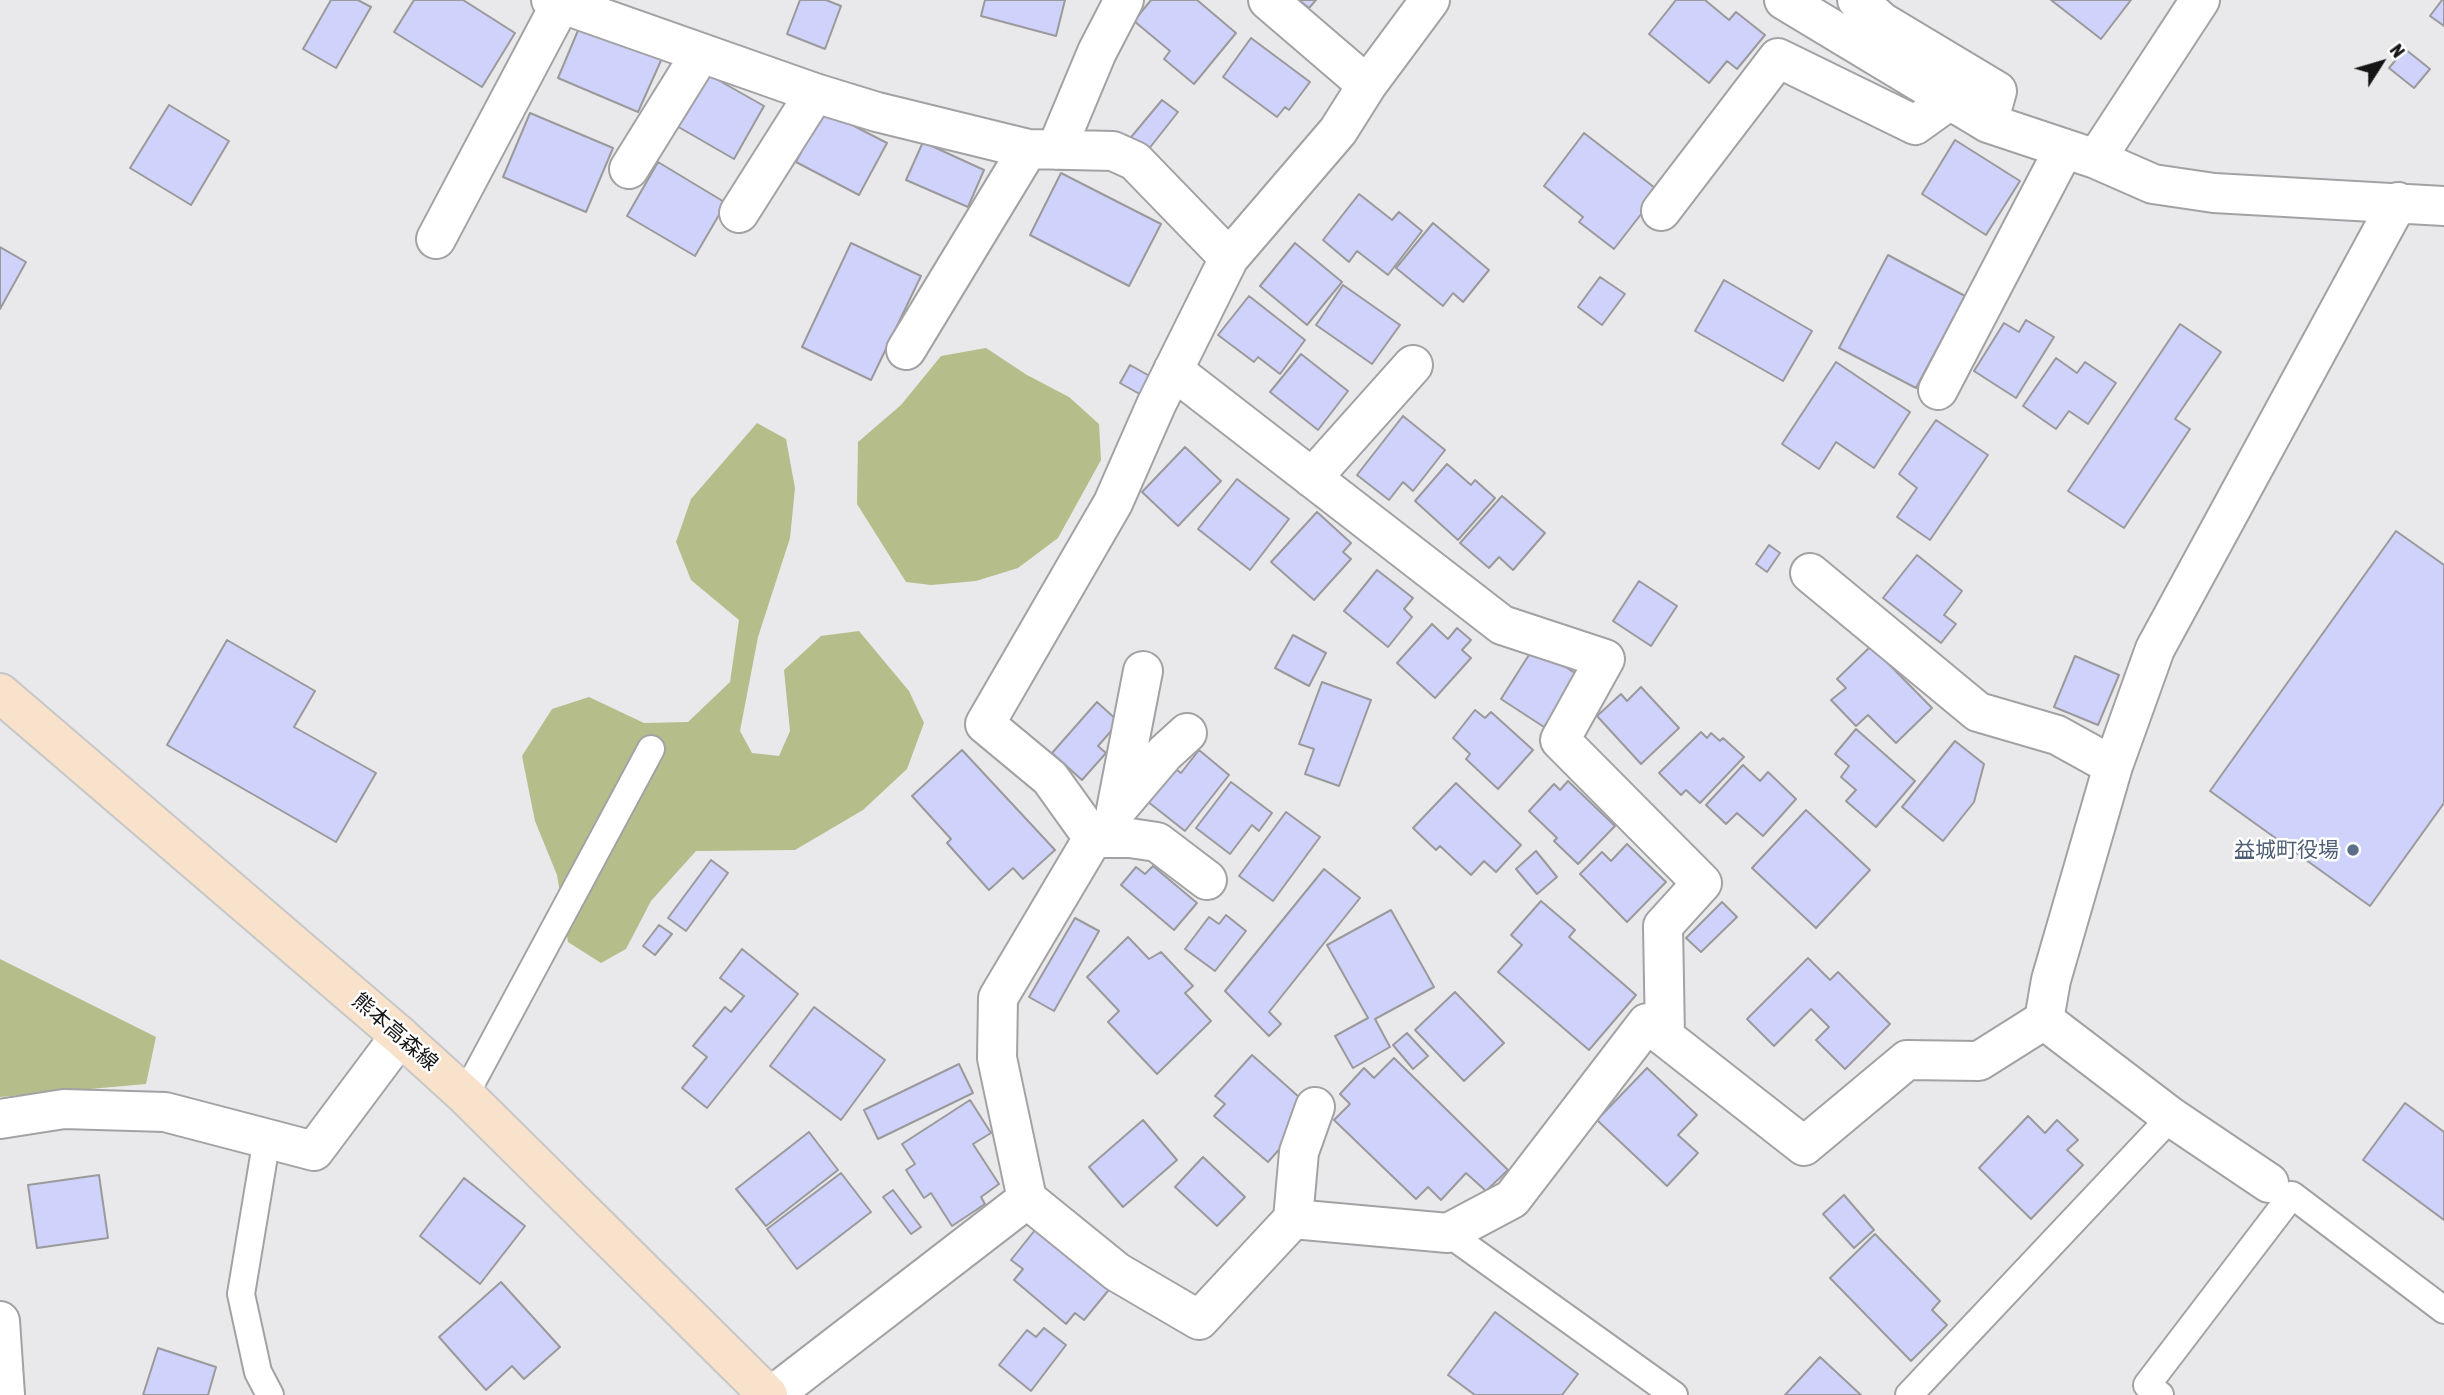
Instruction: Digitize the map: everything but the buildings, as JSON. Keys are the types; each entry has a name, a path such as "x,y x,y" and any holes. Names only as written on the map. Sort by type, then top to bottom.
{"main road":[{"name":"熊本高森線","path":"0,693 400,1036 465,1095 770,1395"}],"street":[{"path":"906,351 1042,149 1124,0"},
{"path":"1269,0 1367,85"},
{"path":"1207,880 1157,842 1130,838 1105,824 985,724 1113,503 1228,258 1338,131 1367,85 1430,0"},
{"path":"1784,0 1988,123 2080,154 2153,184 2214,193 2444,206"},
{"path":"1857,0 1882,22 1997,90 1988,123"},
{"path":"1938,390 2080,154 2200,0"},
{"path":"436,239 556,2 815,93 877,112 1042,149 1113,151 1135,161 1228,258"},
{"path":"629,169 701,53"},
{"path":"1661,211 1778,58 1915,125 1950,100"},
{"path":"738,213 815,93"},
{"path":"1293,1219 1448,1233 1512,1199 1647,1023 1804,1146 1907,1060 1979,1061 2044,1020 2051,980 2113,766 2155,649 2398,202"},
{"path":"1312,478 1413,365"},
{"path":"1174,370 1502,625 1605,659 1560,740 1702,883 1663,926 1665,1037"},
{"path":"1810,573 1978,712 2057,735 2113,766"},
{"path":"1105,824 1143,671"},
{"path":"1187,733 1165,753 1105,824 998,998 997,1058 1027,1199 1118,1272 1199,1320 1293,1219 1300,1152 1315,1107"},
{"path":"2044,1020 2171,1116 2270,1183"},
{"path":"0,1132 0,1119 64,1109 164,1112 314,1151 400,1036"},
{"path":"770,1395 1027,1199"},
{"path":"0,1321 5,1395"}],"lane":[{"path":"465,1095 651,749"},
{"path":"1909,1395 2171,1116"},
{"path":"267,1138 241,1294 258,1372 270,1395"},
{"path":"2161,1395 2147,1385 2292,1195 2444,1310"},
{"path":"1448,1233 1674,1395"}],"green space":[{"path":"986,348 1027,375 1069,397 1099,424 1101,460 1058,538 1018,568 976,581 931,585 906,582 857,504 858,442 901,405 941,356"},
{"path":"757,423 786,439 795,488 790,538 758,637 740,731 752,753 779,756 790,731 784,670 821,636 859,631 909,691 924,723 907,769 863,810 795,850 696,851 651,901 626,949 601,963 568,942 557,875 535,821 522,756 552,709 589,697 644,723 688,722 730,682 739,620 691,580 676,542 691,499"},
{"path":"0,959 156,1037 146,1084 0,1097"}],"place":[{"name":"益城町役場","path":"2353,850"}]}
